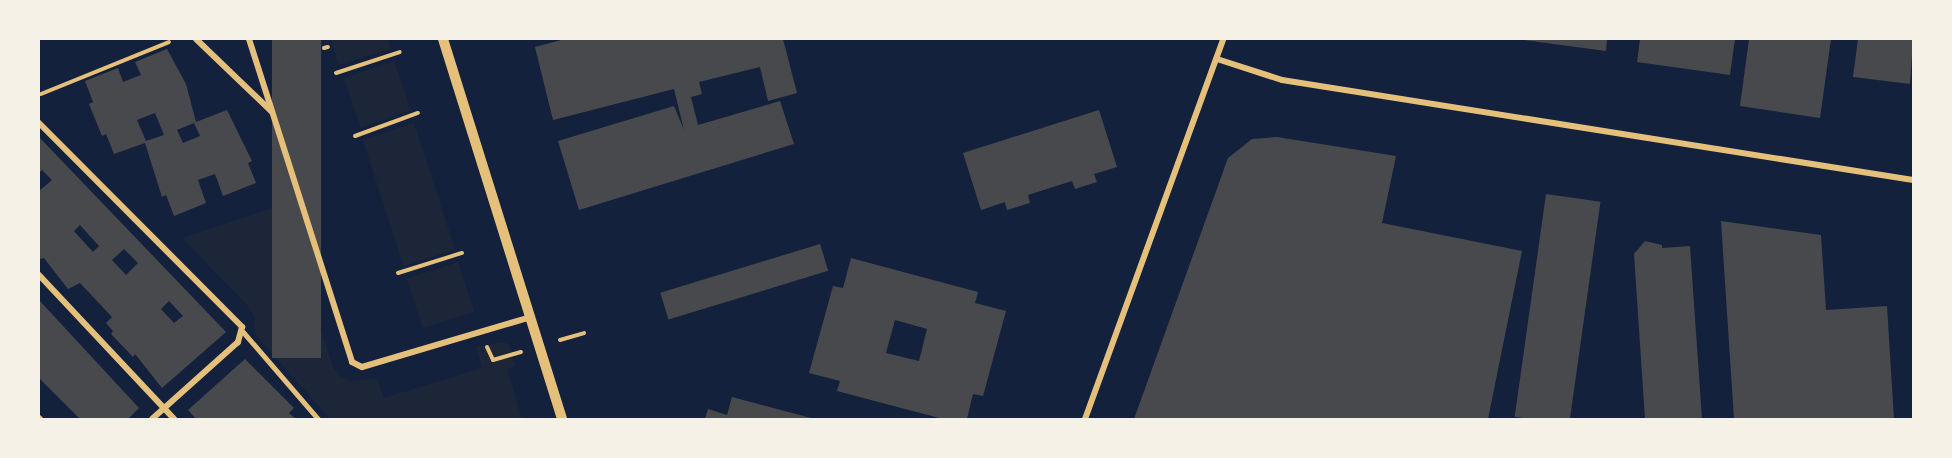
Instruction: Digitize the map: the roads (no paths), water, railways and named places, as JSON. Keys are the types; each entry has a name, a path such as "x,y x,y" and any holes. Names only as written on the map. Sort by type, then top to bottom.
{"street":[{"path":"196,39 272,112"},
{"path":"249,39 352,362 362,367 531,317"},
{"path":"443,39 562,419"},
{"path":"1084,419 1223,39"},
{"path":"1217,58 1282,80 1913,180"},
{"path":"39,123 236,319 243,332 318,419"},
{"path":"39,275 174,419"},
{"path":"152,419 238,342 243,332"}]}
